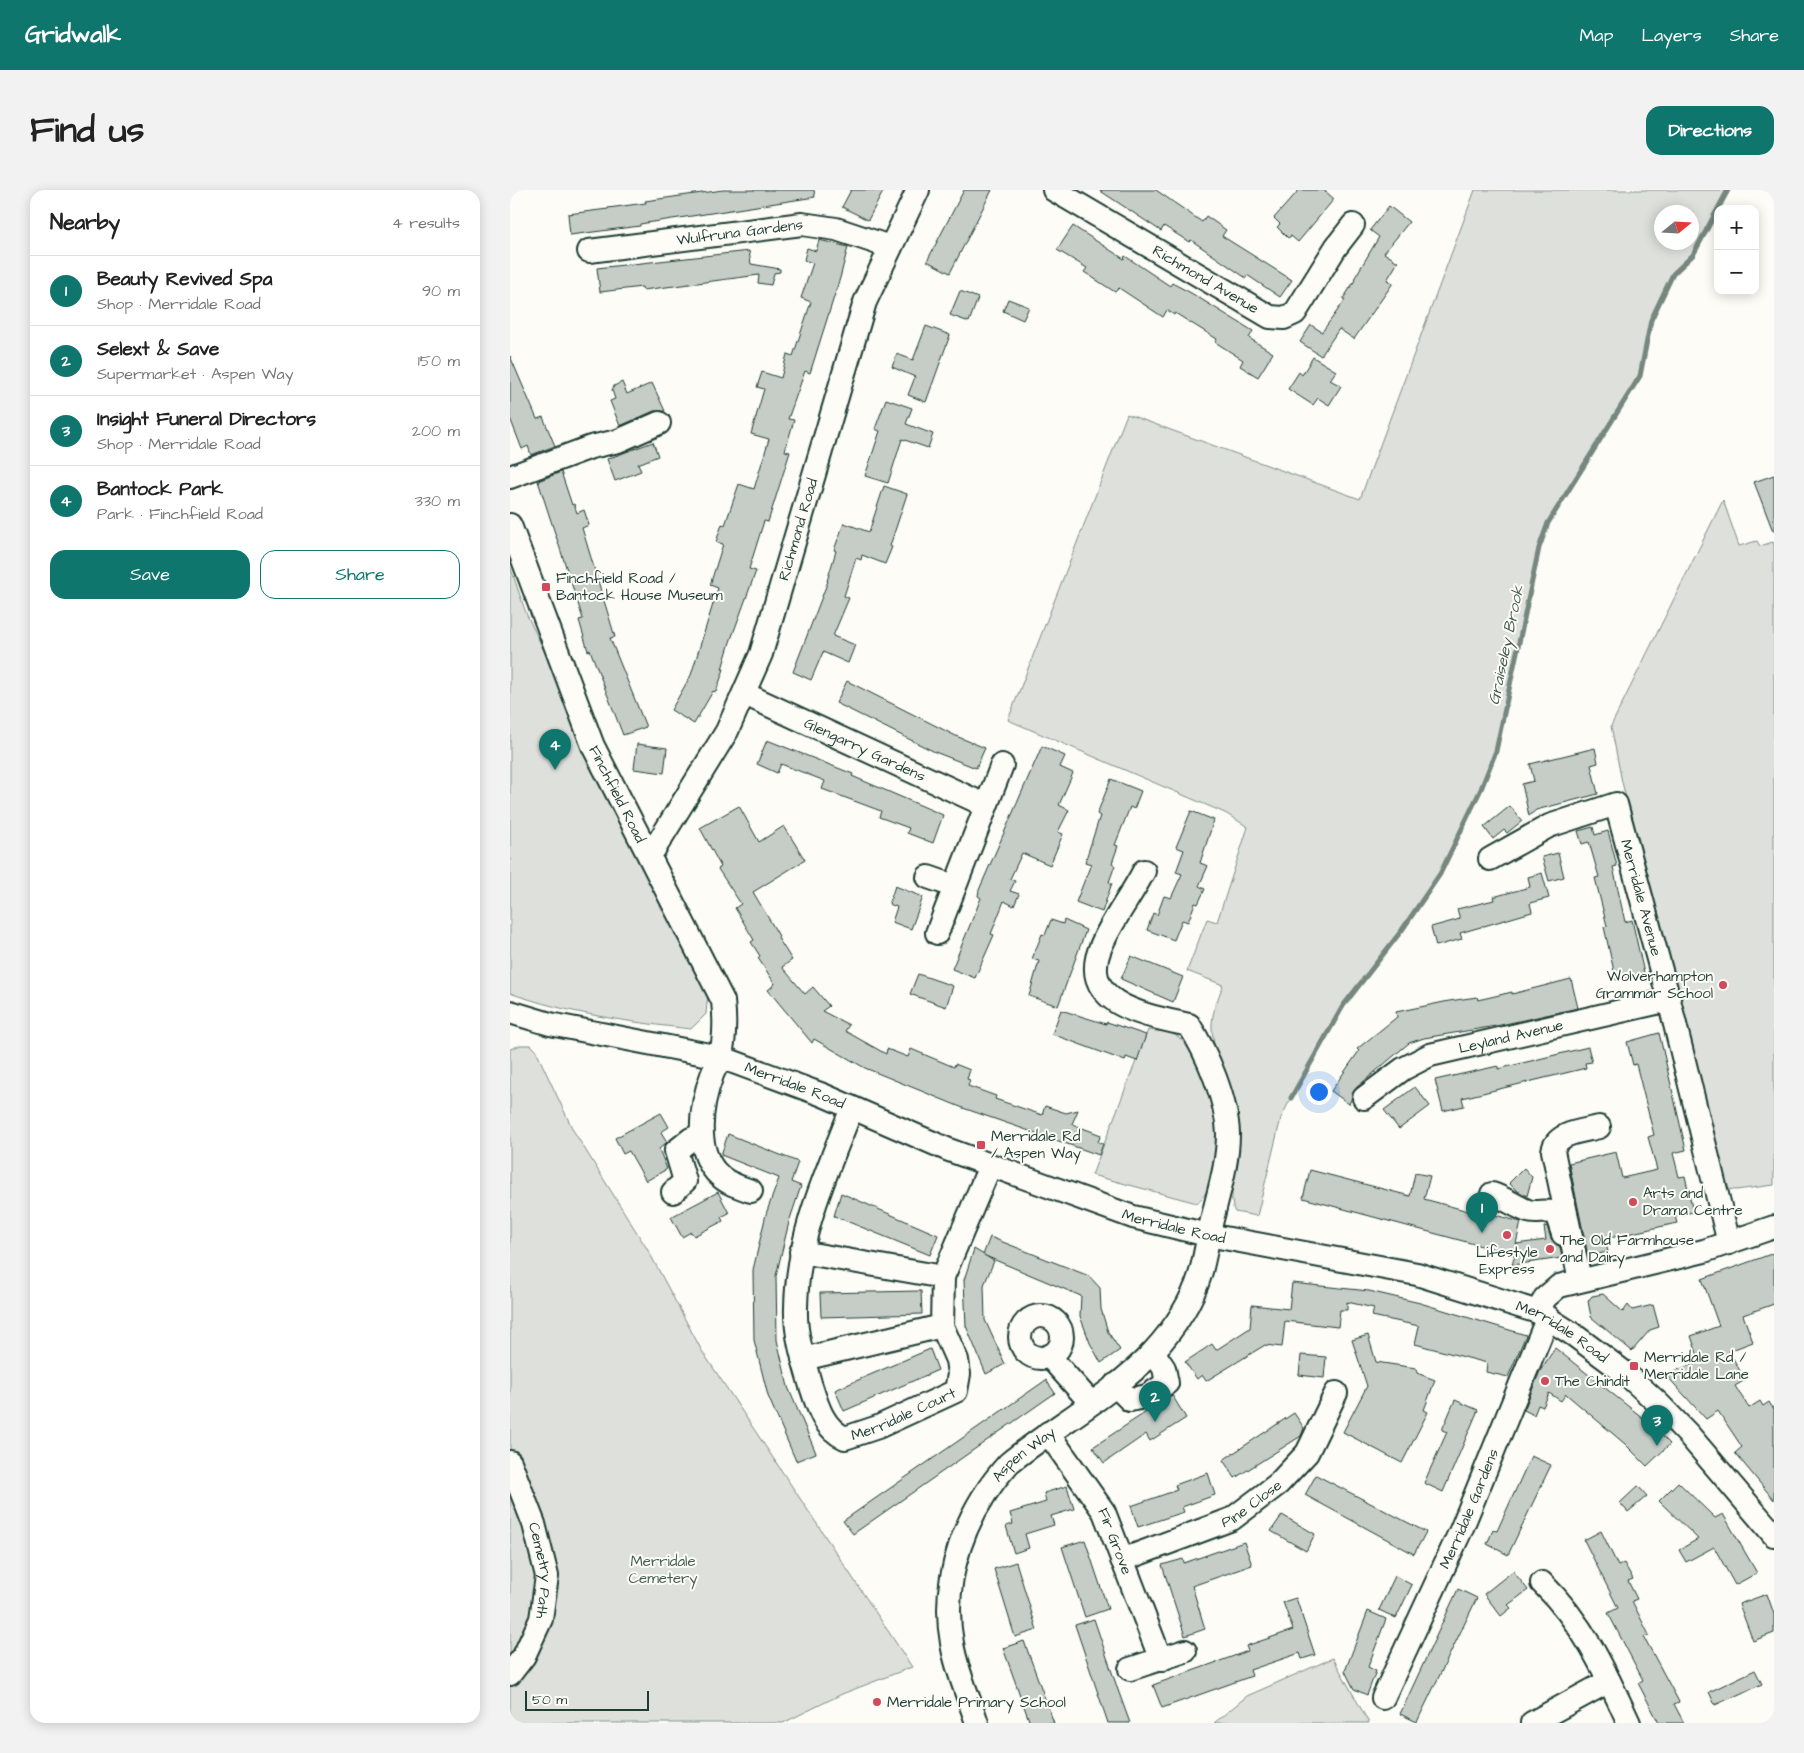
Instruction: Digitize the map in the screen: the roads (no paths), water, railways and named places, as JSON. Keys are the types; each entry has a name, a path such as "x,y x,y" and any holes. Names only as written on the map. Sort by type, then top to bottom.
{"street":[{"name":"Richmond Road","path":"650,856 727,731 745,694 772,620 859,321 876,275 918,190"},
{"name":"Richmond Avenue","path":"1054,190 1270,317 1284,318 1295,313 1329,242 1352,225"},
{"name":"Wulfruna Gardens","path":"588,251 802,224 836,229 890,247"},
{"path":"510,477 591,447 618,441 659,423"},
{"name":"Finchfield Road","path":"510,526 593,746 723,1001 725,1018 720,1057"},
{"name":"Glengarry Gardens","path":"745,694 985,805"},
{"path":"937,933 1002,765"},
{"name":"Merridale Avenue","path":"1490,859 1550,826 1616,804 1669,1000 1729,1243"},
{"name":"Aspen Way","path":"977,1723 952,1644 949,1613 959,1548 969,1520 996,1478 1009,1463 1115,1385 1153,1352 1171,1331 1185,1308 1200,1276 1208,1235 1226,1165 1228,1134 1221,1098 1200,1042 1189,1025 1137,1014 1123,1007 1110,998 1101,986 1098,976 1096,964 1102,944 1144,871"},
{"path":"928,877 954,886"},
{"name":"Leyland Avenue","path":"1364,1098 1403,1069 1430,1055 1669,1000"},
{"name":"Merridale Road","path":"510,1012 550,1024 720,1057 823,1095 990,1166 1133,1217 1208,1235 1417,1274 1543,1314 1625,1373 1658,1403 1688,1434 1774,1534"},
{"path":"720,1057 712,1075 701,1121 701,1135 710,1161 719,1176 751,1191"},
{"name":"Merridale Court","path":"852,1108 811,1210 801,1252 796,1309 803,1359 823,1418 833,1432 845,1438 942,1400 956,1391 959,1374 957,1360 942,1326 943,1277 990,1166"},
{"path":"1576,1281 1553,1151 1556,1142 1562,1138 1599,1127"},
{"path":"673,1192 685,1181 676,1151 691,1139 701,1135"},
{"path":"1492,1194 1504,1197 1531,1212 1547,1210 1556,1214 1560,1220 1576,1281"},
{"name":"Merridale Gardens","path":"1383,1698 1461,1530 1543,1314 1545,1298 1551,1292 1576,1281 1704,1251 1774,1227"},
{"path":"801,1252 943,1277"},
{"path":"803,1359 942,1326"},
{"path":"1115,1385 1130,1400 1147,1396 1167,1383 1164,1368 1153,1352"},
{"path":"1049,1356 1091,1404"},
{"name":"Pine Close","path":"1122,1560 1232,1519 1278,1484 1307,1453 1336,1393"},
{"name":"Fir Grove","path":"1048,1433 1104,1512 1161,1660"},
{"name":"Cemetry Path","path":"510,1462 534,1524 547,1576 541,1619 524,1656 510,1674"},
{"path":"1542,1583 1568,1594 1629,1723"},
{"path":"1130,1669 1186,1651"},
{"path":"1543,1721 1609,1681"}],"waterway":[{"name":"Graiseley Brook","path":"1291,1098 1343,1006 1402,930 1440,874 1481,789 1496,751 1539,548 1548,523 1640,376 1651,320 1673,274 1693,255 1728,190"}],"place":[{"name":"Finchfield Road / Bantock House Museum","path":"546,587"},
{"name":"Bantock Park","path":"555,770"},
{"name":"Wolverhampton Grammar School","path":"1723,985"},
{"name":"Merridale Rd / Aspen Way","path":"981,1145"},
{"name":"Arts and Drama Centre","path":"1633,1202"},
{"name":"Beauty Revived Spa","path":"1482,1233"},
{"name":"Lifestyle Express","path":"1507,1235"},
{"name":"The Old Farmhouse and Dairy","path":"1550,1249"},
{"name":"Merridale Rd / Merridale Lane","path":"1634,1366"},
{"name":"The Chindit","path":"1545,1381"},
{"name":"Selext & Save","path":"1155,1422"},
{"name":"Insight Funeral Directors","path":"1657,1446"},
{"name":"Merridale Primary School","path":"877,1702"}],"park label":[{"name":"Merridale Cemetery","path":"663,1570"}]}
